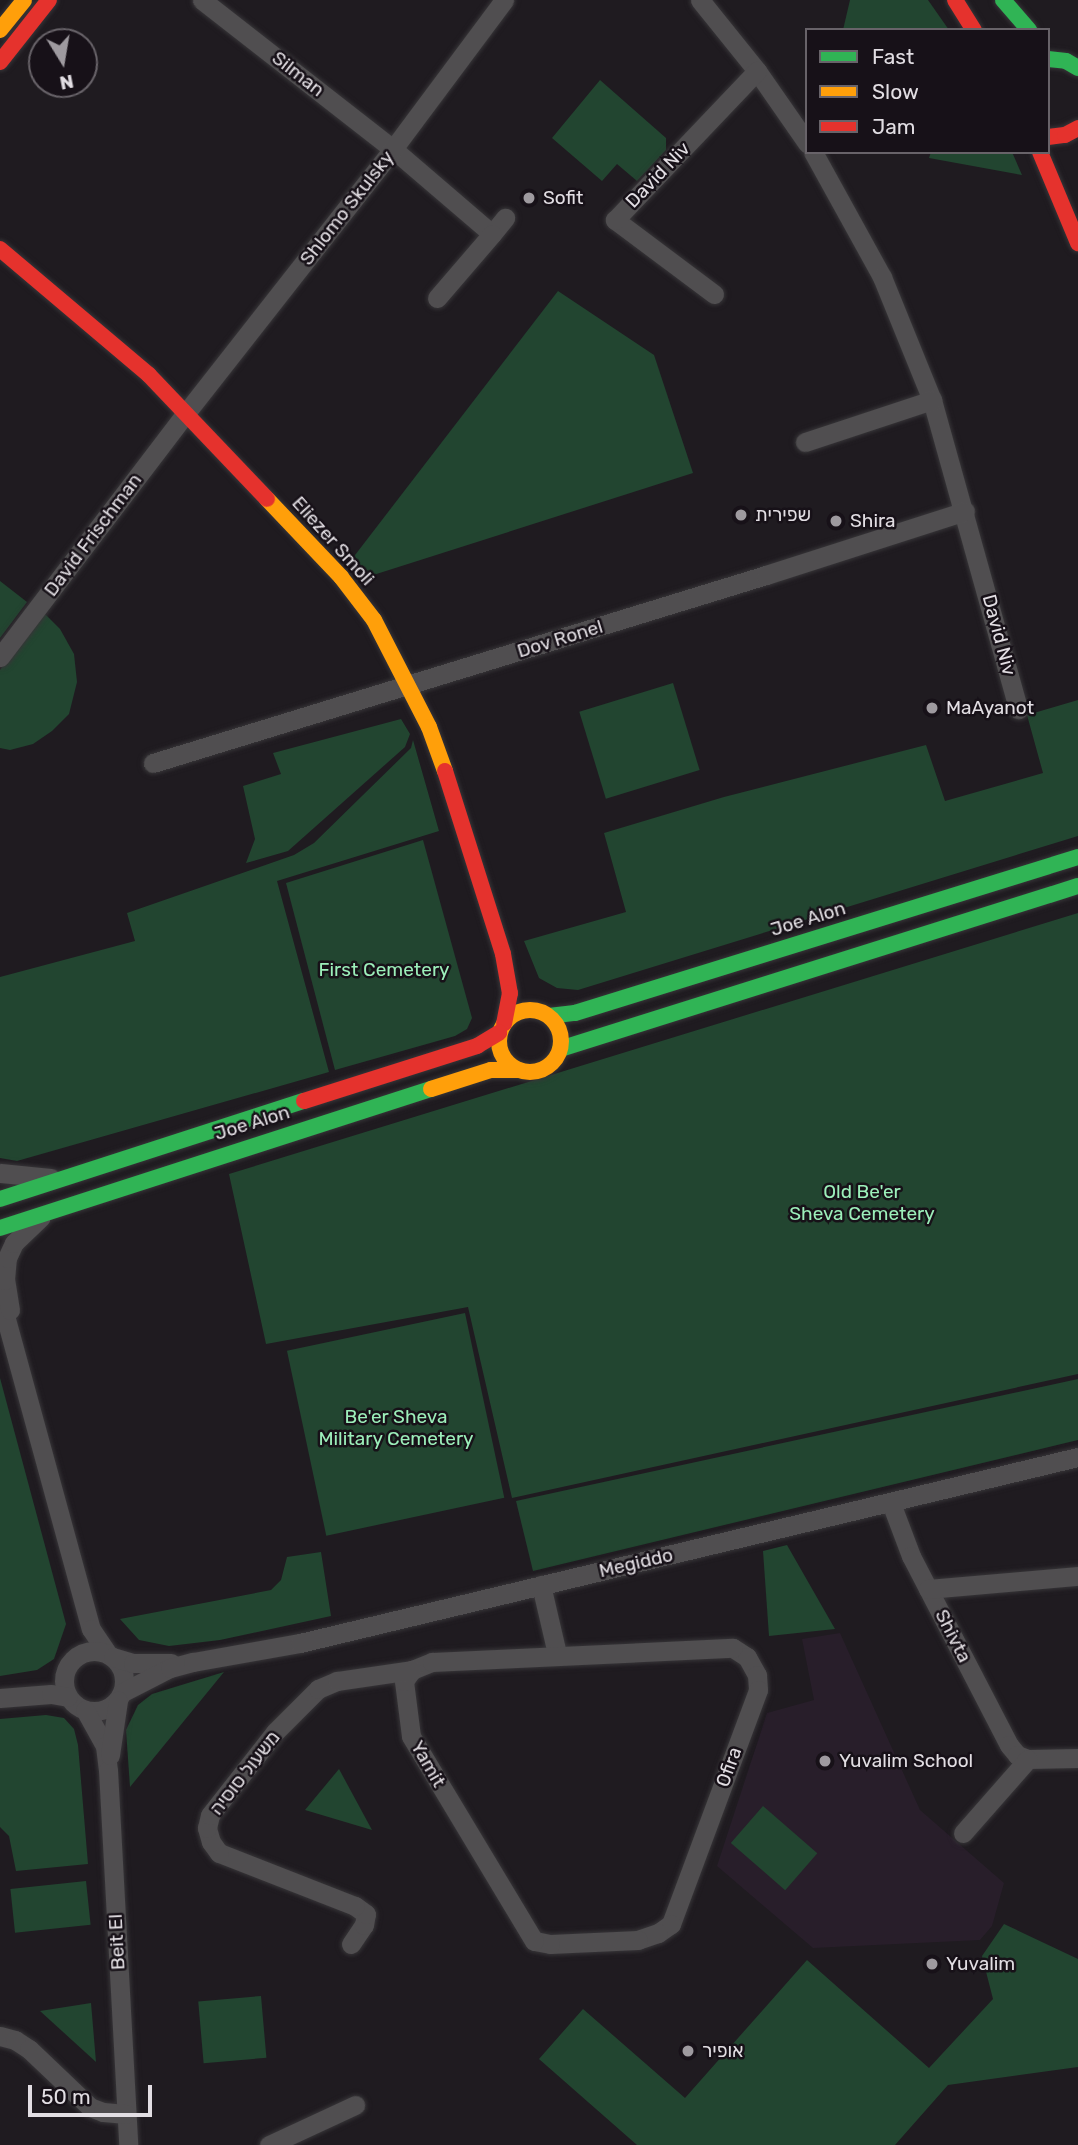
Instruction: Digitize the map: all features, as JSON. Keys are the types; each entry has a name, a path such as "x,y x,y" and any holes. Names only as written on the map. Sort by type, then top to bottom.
{"main road":[{"path":"0,30 24,0"},
{"path":"0,62 49,0"},
{"path":"955,0 973,28"},
{"path":"1003,0 1027,28"},
{"path":"1050,137 1065,135 1078,128"},
{"path":"1041,154 1078,243"},
{"name":"Eliezer Smoli","path":"3,253 149,375 345,583 374,620 409,685 441,757 498,939 510,993 502,1028"},
{"name":"Joe Alon","path":"545,1014 575,1013 1078,857"},
{"path":"560,1049 1078,886"},
{"name":"Eliezer Smoli","path":"498,939 525,990 545,1014"},
{"path":"521,1011 545,1014 560,1031 560,1049 548,1066 528,1072 518,1070 504,1059 500,1051 502,1028 521,1011"},
{"name":"Joe Alon","path":"0,1199 477,1046 502,1028"},
{"name":"Joe Alon","path":"0,1228 491,1070 518,1070"}],"street":[{"name":"Silman","path":"202,0 393,149 492,234"},
{"name":"Shlomo Skulsky","path":"186,413 393,149 504,0"},
{"path":"699,0 757,71 805,140"},
{"name":"David Niv","path":"713,294 615,220 757,71"},
{"name":"David Niv","path":"814,154 882,278 932,400 1018,709"},
{"path":"437,298 505,218"},
{"path":"805,442 932,400"},
{"name":"David Frischman","path":"0,657 186,413"},
{"name":"Dov Ronel","path":"153,763 965,511"},
{"path":"0,1174 59,1178"},
{"path":"19,1359 5,1280 7,1258 14,1243 47,1211"},
{"path":"0,1297 91,1629 125,1676 121,1696 103,1711 85,1710 68,1697 51,1694 2,1697"},
{"name":"Megiddo","path":"121,1696 170,1668 193,1662 300,1643 1078,1457"},
{"name":"Shivta","path":"891,1503 928,1589 1009,1745 1017,1755 1028,1759"},
{"path":"928,1589 1078,1576"},
{"path":"412,1670 432,1662 557,1654 541,1585"},
{"path":"68,1697 64,1678 84,1639 84,1604"},
{"name":"Ofira","path":"534,1941 550,1944 638,1940 658,1933 671,1924 758,1690 757,1675 747,1657 733,1648 557,1654"},
{"path":"2,1697 33,1688 92,1651 110,1655"},
{"name":"Megiddo","path":"110,1655 133,1663 193,1662"},
{"name":"Yamit","path":"412,1670 404,1681 411,1736 528,1936 534,1941"},
{"name":"משעול סוסיה","path":"351,1944 364,1926 366,1914 355,1906 219,1853 206,1828 211,1815 275,1732 318,1689 337,1681 412,1670"},
{"name":"Beit El","path":"108,1770 121,1696"},
{"name":"Beit El","path":"85,1710 105,1746 108,1770 128,2145"},
{"path":"963,1833 1028,1759 1078,1758"},
{"path":"0,2036 15,2040 29,2049 90,2107 103,2112 126,2114"},
{"path":"269,2145 355,2105"}],"shaded area":[{"name":"Yuvalim School","path":"840,1633 920,1810 1004,1883 992,1926 980,1940 813,1948 717,1866 767,1713 814,1700 802,1639"}],"green space":[{"path":"850,0 928,0 948,28 843,28"},
{"path":"600,80 666,138 666,150 637,181 617,164 602,181 552,138"},
{"path":"930,154 1013,154 1022,175 929,158"},
{"path":"558,291 654,355 693,473 367,577 352,559"},
{"path":"0,581 27,602 0,638"},
{"path":"42,611 60,629 74,654 77,682 69,714 52,731 33,744 10,750 0,748 0,670"},
{"path":"673,683 700,770 606,799 579,712"},
{"path":"1078,700 1078,836 578,990 557,988 539,978 524,941 626,912 604,833 724,797 926,745 945,801 1043,773 1027,715"},
{"path":"401,719 410,734 405,747 288,851 246,863 255,839 243,786 281,774 273,753"},
{"path":"413,740 439,831 277,881 329,1072 17,1161 0,1158 0,977 135,941 127,913 294,855 314,843 411,748"},
{"name":"First Cemetery","path":"423,840 472,1018 467,1029 455,1036 335,1070 286,883"},
{"name":"Old Be'er Sheva Cemetery","path":"1078,913 1078,1374 512,1498 468,1307 266,1344 229,1174"},
{"name":"Be'er Sheva Military Cemetery","path":"465,1313 504,1498 326,1536 287,1351"},
{"path":"0,1378 66,1624 54,1659 37,1670 0,1676"},
{"path":"1078,1379 1078,1440 533,1571 516,1501"},
{"path":"787,1545 835,1629 769,1636 763,1551"},
{"path":"321,1552 331,1616 220,1640 169,1646 139,1640 120,1619 271,1590 281,1580 287,1557"},
{"path":"224,1672 130,1787 126,1730 138,1705 152,1694"},
{"path":"46,1715 64,1718 74,1729 78,1745 88,1864 16,1871 9,1836 0,1827 0,1719"},
{"path":"339,1769 372,1830 305,1810"},
{"path":"763,1806 817,1853 785,1890 731,1843"},
{"path":"86,1881 91,1925 15,1933 10,1889"},
{"path":"1004,1924 1078,1959 1078,2067 948,2085 895,2145 637,2145 539,2059 583,2009 685,2098 807,1960 929,2068 993,1999 982,1956"},
{"path":"261,1996 266,2058 204,2063 198,2001"},
{"path":"91,2003 96,2062 40,2011"}],"traffic: fast":[{"path":"1003,0 1027,28"},
{"path":"1050,59 1066,61 1078,68"},
{"path":"549,1016 575,1013 1078,857"},
{"path":"560,1049 1078,886"},
{"path":"0,1228 431,1089"},
{"path":"0,1199 304,1101"}],"traffic: slow":[{"path":"0,30 24,0"},
{"path":"267,499 341,577 374,620 429,727 445,771"},
{"path":"530,1010 542,1012 552,1019 559,1029 561,1041 559,1053 552,1063 542,1070 530,1072 518,1070 508,1063 501,1053 499,1041 501,1029 508,1019 518,1012 530,1010"},
{"path":"431,1089 491,1070 518,1070"}],"traffic: jam":[{"path":"0,62 49,0"},
{"path":"955,0 973,28"},
{"path":"1050,137 1065,135 1078,128"},
{"path":"1041,154 1078,243"},
{"path":"0,249 149,375 267,499"},
{"path":"445,771 503,954 510,993 504,1023"},
{"path":"304,1101 477,1046 499,1033"}],"place":[{"name":"Sofit","path":"529,198"},
{"name":"שפירית","path":"741,515"},
{"name":"Shira","path":"836,521"},
{"name":"MaAyanot","path":"932,708"},
{"name":"Yuvalim School","path":"825,1761"},
{"name":"Yuvalim","path":"932,1964"},
{"name":"אופיר","path":"688,2051"}]}
